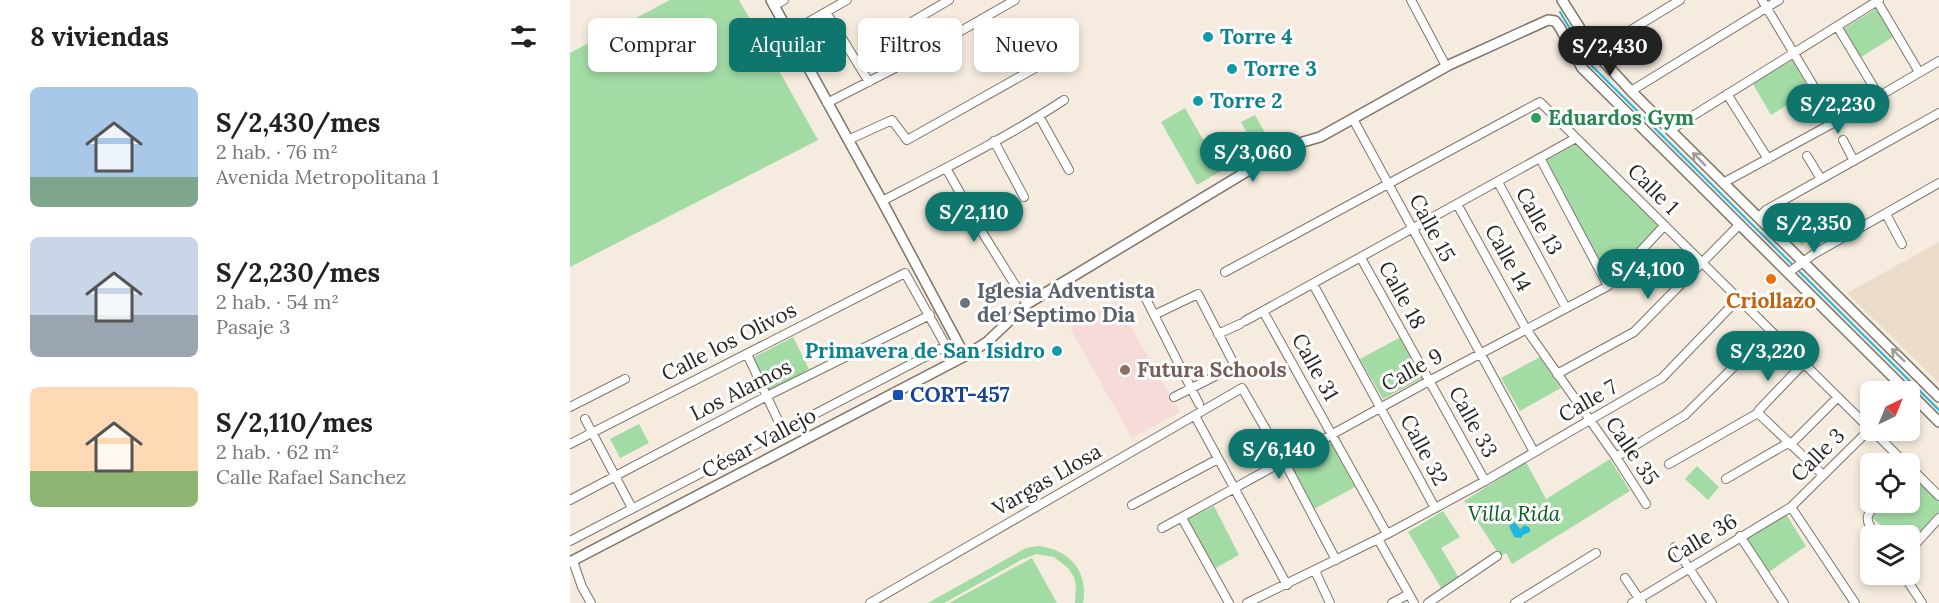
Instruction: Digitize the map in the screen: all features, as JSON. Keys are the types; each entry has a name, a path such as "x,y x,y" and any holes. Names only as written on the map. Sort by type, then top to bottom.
{"street":[{"path":"780,18 772,3 784,0"},
{"path":"815,18 847,0"},
{"path":"918,18 949,0"},
{"path":"1411,0 1446,66"},
{"path":"1562,0 1595,52 1631,91 1664,136 1739,225 1939,397"},
{"path":"1595,52 1680,0"},
{"path":"1762,0 1835,122"},
{"path":"1631,91 1779,0"},
{"path":"1664,136 1878,0 1919,72"},
{"path":"827,103 903,64 1010,1"},
{"path":"826,12 868,82"},
{"name":"César Vallejo","path":"571,562 965,356 987,342 1027,304 1288,146 1320,137 1446,66 1548,20 1555,21 1582,68 1664,136"},
{"path":"1837,26 1879,96"},
{"path":"1723,183 1835,122 1939,61"},
{"path":"810,72 965,356"},
{"path":"848,140 892,120 907,140 1028,72"},
{"path":"1727,94 1768,159"},
{"path":"882,201 946,168 1064,100"},
{"name":"Calle 1","path":"1389,184 1541,103 1860,418"},
{"path":"1758,218 1766,210 1939,113"},
{"path":"1039,116 1070,170"},
{"name":"Calle 15","path":"1353,119 1534,452"},
{"path":"1664,136 1723,183 1758,218 1801,263 1829,301 1899,381"},
{"path":"1218,334 1413,230 1576,138"},
{"path":"1843,140 1854,160"},
{"path":"994,141 1024,197"},
{"path":"1807,156 1821,179"},
{"path":"1540,158 1608,286"},
{"path":"946,168 982,232 1027,304"},
{"name":"Calle 13","path":"1498,182 1566,308"},
{"path":"1790,271 1939,183"},
{"path":"1224,272 1389,184"},
{"name":"Calle 14","path":"1457,204 1526,329"},
{"path":"1887,214 1902,244"},
{"path":"1557,374 1634,332 1739,225"},
{"name":"Calle 9","path":"1162,528 1480,353 1608,286 1664,226"},
{"name":"Calle 18","path":"1361,258 1429,381"},
{"name":"Calle los Olivos","path":"570,444 905,273 930,315"},
{"name":"Calle 32","path":"1313,284 1435,508"},
{"path":"1141,289 1199,404"},
{"path":"1154,315 1198,294 1235,366 1174,397"},
{"name":"Calle 7","path":"1247,603 1378,539 1485,481 1666,375 1738,299"},
{"name":"Calle 31","path":"1263,311 1387,534"},
{"path":"570,541 946,346 930,315"},
{"name":"Los Alamos","path":"570,500 767,396 930,315"},
{"name":"Calle 35","path":"1526,329 1616,457 1646,504"},
{"path":"1616,457 1685,415 1770,331"},
{"path":"747,354 783,431"},
{"path":"1669,464 1758,413 1804,363"},
{"path":"570,407 624,379"},
{"name":"Calle 33","path":"1429,381 1485,481"},
{"name":"Vargas Llosa","path":"870,603 1242,388 1284,461"},
{"path":"1726,479 1789,444 1838,397"},
{"path":"1920,403 1939,422"},
{"path":"1758,413 1823,476"},
{"path":"1195,416 1287,585"},
{"path":"585,419 632,508"},
{"name":"Calle 3","path":"1791,507 1860,440"},
{"name":"Calle 1","path":"1883,441 1895,453"},
{"path":"1132,505 1218,459"},
{"path":"1284,461 1336,560"},
{"name":"Calle 1","path":"1920,478 1939,496"},
{"path":"1791,507 1854,603"},
{"name":"Calle 36","path":"1638,601 1740,536 1791,507"},
{"path":"1182,518 1229,603"},
{"path":"1920,539 1939,518"},
{"path":"1740,536 1784,603"},
{"path":"1378,539 1414,603"},
{"path":"1675,547 1712,603"},
{"path":"1515,603 1596,553"},
{"path":"1428,603 1497,556"},
{"path":"571,562 591,603"},
{"path":"1315,571 1330,603"},
{"path":"1625,578 1638,601"},
{"path":"1910,585 1922,603"},
{"path":"1392,603 1409,594"}],"shaded area":[{"path":"1939,242 1939,383 1847,293"},
{"name":"Futura Schools","path":"1116,301 1180,412 1132,438 1070,328"}],"green space":[{"path":"670,0 739,0 749,18 729,18 729,72 780,72 818,140 570,267 570,53 588,43 588,72 717,72 717,18 636,18"},
{"path":"1877,8 1895,36 1861,57 1843,29"},
{"path":"1793,60 1810,91 1771,115 1753,84"},
{"path":"1185,108 1221,171 1197,185 1161,122"},
{"path":"1255,115 1268,138 1254,146 1241,122"},
{"path":"1578,143 1660,228 1610,279 1545,161"},
{"path":"1791,204 1817,229 1802,245 1776,220"},
{"path":"793,337 809,369 769,391 752,358"},
{"path":"1401,337 1423,378 1383,399 1360,359"},
{"path":"1540,357 1561,388 1520,411 1501,378"},
{"path":"639,424 649,443 620,458 610,439"},
{"path":"1330,441 1355,487 1314,509 1290,463"},
{"name":"Villa Rida","path":"1610,459 1630,491 1512,564 1506,553 1500,556 1464,501 1526,462 1546,499"},
{"path":"1697,466 1719,487 1708,500 1685,479"},
{"path":"1920,482 1939,500 1939,516 1920,536 1920,525 1880,525 1869,515 1871,513 1920,513"},
{"path":"1214,506 1239,555 1214,569 1187,520"},
{"path":"1443,511 1460,537 1441,548 1459,578 1441,588 1408,532"},
{"path":"1786,514 1806,546 1766,574 1744,539"},
{"path":"1039,546 1059,552 1075,564 1083,581 1083,603 1075,603 1074,577 1068,568 1054,557 1036,554 944,603 928,603 1026,548"},
{"path":"1032,558 1057,603 949,603"}],"water":[{"path":"1515,522 1520,529 1525,525 1530,528 1530,532 1521,538 1514,537 1509,526"}],"waterway":[{"path":"1560,12 1592,66 1939,410"}],"place":[{"name":"Torre 4","path":"1208,37"},
{"name":"Torre 3","path":"1232,69"},
{"name":"Torre 2","path":"1198,101"},
{"name":"Eduardos Gym","path":"1536,118"},
{"name":"Criollazo","path":"1771,279"},
{"name":"Iglesia Adventista del Septimo Dia","path":"965,303"},
{"name":"Primavera de San Isidro","path":"1057,351"},
{"name":"Futura Schools","path":"1125,370"},
{"name":"CORT-457","path":"898,395"}]}
